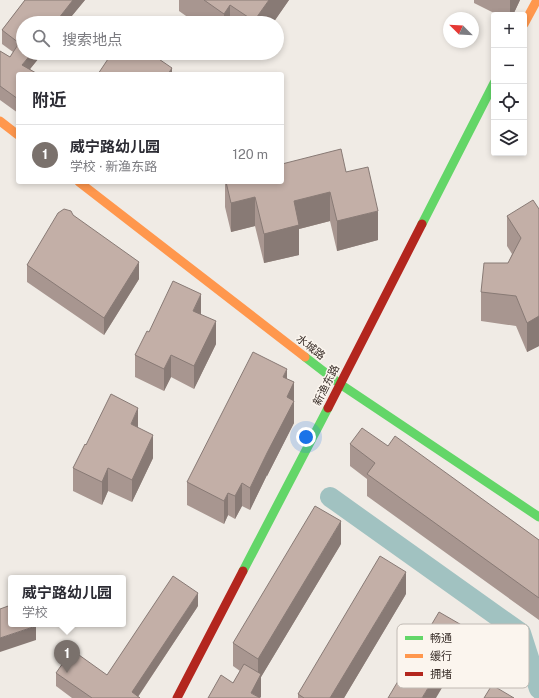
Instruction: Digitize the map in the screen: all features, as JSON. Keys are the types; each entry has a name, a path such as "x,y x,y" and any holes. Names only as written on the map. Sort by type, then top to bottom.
{"street":[{"path":"527,18 536,0"},
{"name":"新渔东路","path":"178,698 493,84"},
{"path":"0,121 16,133"},
{"name":"水城路","path":"82,184 340,384 539,517"}],"building":[{"path":"25,0 73,0 60,16 16,16 16,41 2,30"},
{"path":"204,0 269,0 258,16 246,16 230,5 224,14"},
{"path":"16,48 16,60 26,60 22,65 34,72 16,72 16,98 0,86 0,51 10,57"},
{"path":"107,60 160,60 172,68 169,72 99,72"},
{"path":"341,149 346,172 368,167 378,211 337,221 330,192 294,201 299,225 264,234 255,197 231,203 226,184 284,184 284,163"},
{"path":"533,200 539,209 539,316 527,323 516,296 481,292 484,263 508,263 521,238 507,216"},
{"path":"64,209 71,211 73,215 139,262 104,318 27,265 58,213"},
{"path":"173,281 201,294 193,311 216,321 194,366 171,355 164,369 135,355 147,331 149,332"},
{"path":"253,352 287,369 283,377 294,382 287,397 294,401 250,488 242,483 235,496 228,493 224,501 187,482"},
{"path":"111,394 138,408 131,424 153,435 132,480 108,468 102,482 73,468"},
{"path":"362,428 388,446 395,436 539,540 539,598 367,474 375,463 350,444"},
{"path":"315,506 341,521 258,659 233,643"},
{"path":"380,556 406,572 330,698 304,698 298,694"},
{"path":"173,576 198,593 132,692 140,698 92,698 56,673 72,650 107,675"},
{"path":"8,606 8,627 33,627 0,638 0,609"},
{"path":"439,612 460,624 432,624"},
{"path":"244,664 261,674 251,693 260,698 208,698 221,675 233,683"},
{"path":"397,683 397,688 428,688 422,698 388,698"},
{"path":"490,688 497,688 514,698 484,698"}],"waterway":[{"path":"330,497 508,624"},
{"path":"529,658 539,689"}],"traffic: fast":[{"path":"422,224 493,84"},
{"path":"305,357 340,384 539,517"},
{"path":"243,571 328,408"}],"traffic: slow":[{"path":"527,18 537,0"},
{"path":"0,121 16,133"},
{"path":"82,184 305,357"}],"traffic: jam":[{"path":"328,408 422,224"},
{"path":"177,698 243,571"}],"place":[{"name":"威宁路幼儿园","path":"67,673"}]}
